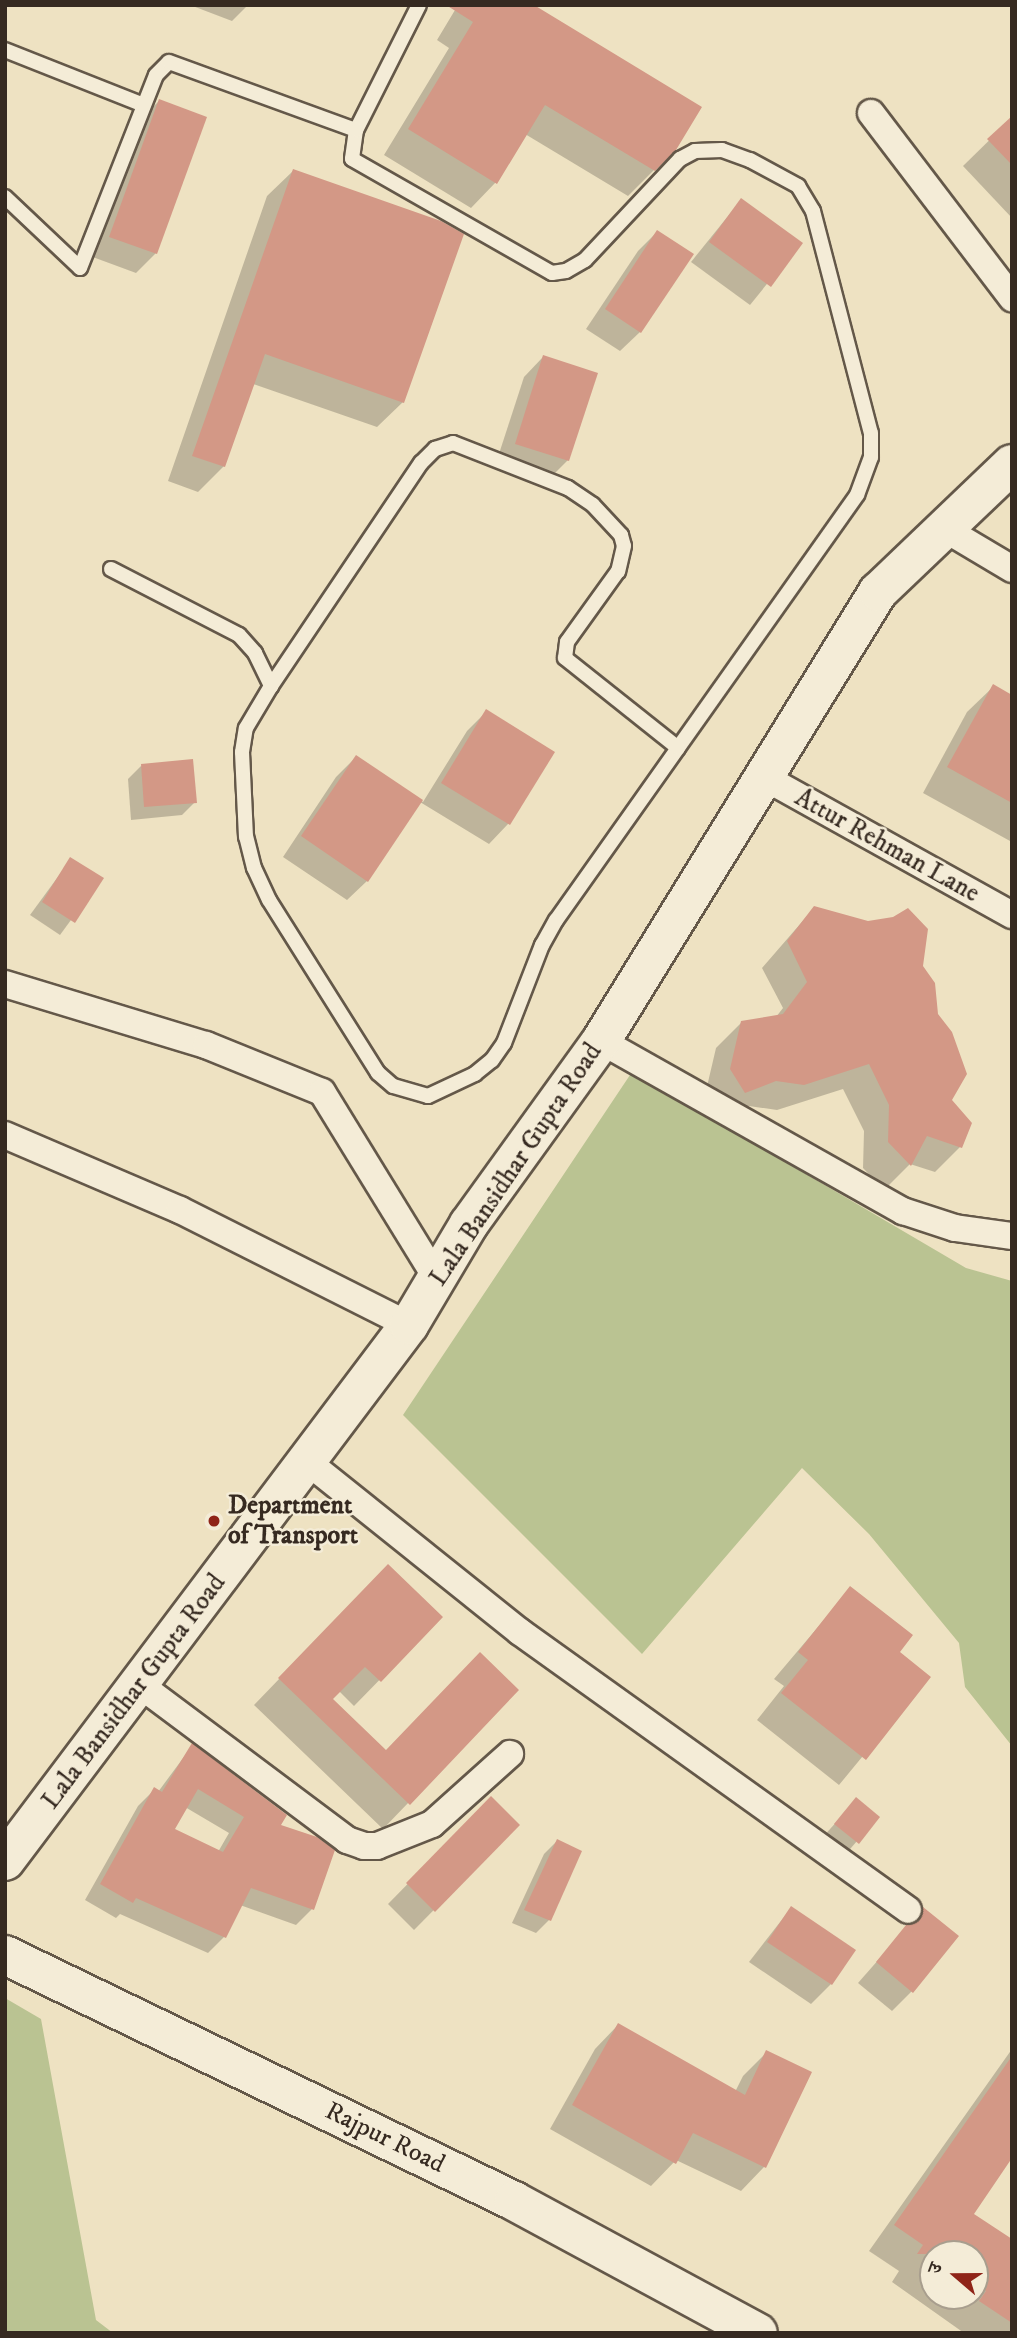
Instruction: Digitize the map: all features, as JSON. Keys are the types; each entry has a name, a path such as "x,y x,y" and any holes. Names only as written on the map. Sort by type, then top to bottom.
{"street":[{"path":"871,113 1012,298"},
{"name":"Lala Bansidhar Gupta Road","path":"5,1861 309,1463 409,1325 469,1224 601,1041 762,776 878,592 1012,464"},
{"path":"945,529 1012,569"},
{"name":"Attur Rehman Lane","path":"762,776 1012,915"},
{"path":"5,984 206,1045 322,1092 437,1279"},
{"path":"601,1041 902,1211 955,1228 1012,1236"},
{"path":"5,1136 180,1210 409,1325"},
{"path":"309,1463 520,1632 908,1910"},
{"path":"140,1685 347,1840 364,1846 377,1846 432,1824 510,1754"},
{"name":"Rajpur Road","path":"5,1955 514,2200 758,2333"}],"lane":[{"path":"419,5 356,130 352,159 360,166 552,273 566,271 585,260 680,159 695,150 722,150 750,160 798,186 810,200 871,433 867,476 678,748 546,937 504,1043 475,1074 428,1096 393,1086 379,1073 269,900 254,867 246,838 242,752 246,728 271,686 421,463 435,449 453,443 568,488 593,505 621,535 624,546 618,570 567,642 565,658 678,748"},
{"path":"5,50 144,105"},
{"path":"5,197 79,268 161,67 178,62 356,130"},
{"path":"111,569 239,635 255,653 271,686"}],"green space":[{"path":"632,1072 966,1268 1012,1281 1012,1746 965,1687 959,1643 869,1534 802,1468 642,1654 403,1415"},
{"path":"5,1998 41,2019 96,2320 113,2333 5,2333"}],"building":[{"path":"446,5 534,5 702,107 676,150 655,171 545,105 497,184 408,129 473,22"},
{"path":"159,99 207,117 157,254 109,237"},
{"path":"1012,116 1012,165 987,139"},
{"path":"293,169 441,221 464,234 404,403 265,354 225,467 192,456"},
{"path":"741,198 803,243 771,287 709,242"},
{"path":"657,230 694,254 641,333 605,309"},
{"path":"543,355 598,373 569,461 515,444"},
{"path":"993,684 1012,695 1012,803 947,767"},
{"path":"486,709 555,752 510,825 441,783"},
{"path":"356,755 423,800 368,882 301,836"},
{"path":"193,759 197,803 144,807 141,764"},
{"path":"70,857 104,878 75,923 42,902"},
{"path":"814,906 868,921 893,917 908,908 928,929 923,966 935,983 938,1014 952,1032 967,1074 952,1100 972,1123 962,1148 927,1136 911,1166 888,1142 889,1105 869,1064 804,1085 776,1081 745,1093 730,1069 741,1021 783,1014 807,982 787,941"},
{"path":"388,1564 443,1617 381,1682 365,1667 333,1699 386,1750 480,1652 519,1690 410,1805 278,1678"},
{"path":"850,1586 913,1635 900,1652 931,1677 866,1760 781,1693 808,1660 798,1652"},
{"path":"192,1743 287,1815 281,1825 317,1837 335,1850 314,1910 251,1888 226,1938 136,1898 133,1903 100,1884 154,1787 162,1792","holes":["198,1789 244,1817 223,1852 175,1829"]},
{"path":"491,1796 520,1825 435,1912 406,1883"},
{"path":"856,1797 880,1817 859,1844 834,1824"},
{"path":"557,1839 582,1851 551,1921 524,1910"},
{"path":"791,1906 856,1950 832,1985 767,1942"},
{"path":"923,1907 959,1936 913,1993 876,1962 906,1925 920,1920"},
{"path":"618,2023 745,2095 766,2050 812,2072 766,2168 693,2133 676,2164 572,2105"},
{"path":"1012,2056 1012,2158 974,2214 1012,2239 1012,2323 989,2308 989,2240 919,2240 919,2242 894,2225"}],"place":[{"name":"Department of Transport","path":"214,1521"}]}
